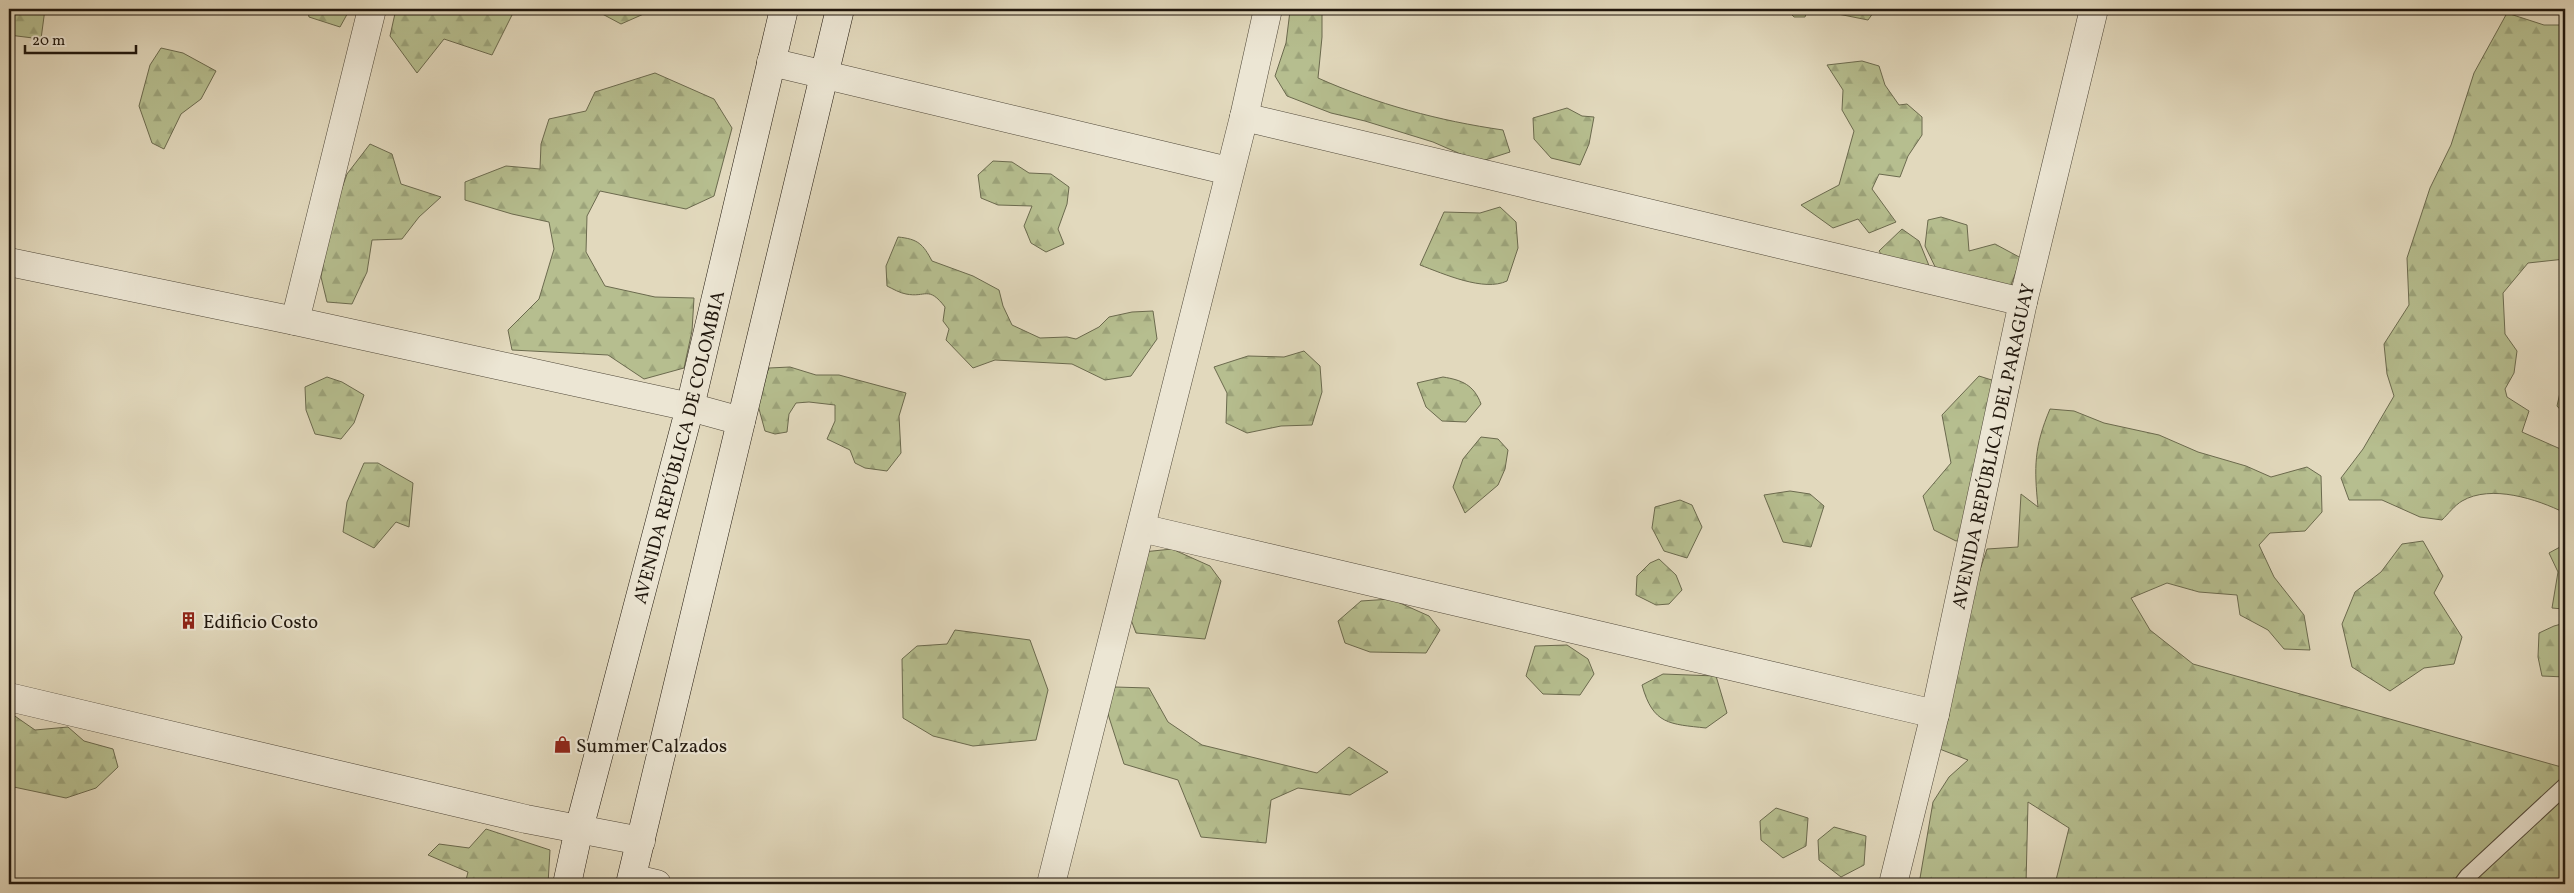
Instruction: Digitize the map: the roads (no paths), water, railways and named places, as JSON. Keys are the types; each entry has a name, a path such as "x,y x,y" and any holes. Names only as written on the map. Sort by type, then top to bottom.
{"street":[{"path":"295,321 372,9"},
{"name":"AVENIDA REPÚBLICA DE COLOMBIA","path":"567,884 690,407 784,9"},
{"path":"640,882 641,841 840,9"},
{"path":"1051,884 1244,117 1268,9"},
{"name":"AVENIDA REPÚBLICA DEL PARAGUAY","path":"1893,884 1936,714 2023,302 2094,9"},
{"path":"771,62 1229,171"},
{"path":"1244,117 2023,302"},
{"path":"9,262 295,321 690,407 741,421"},
{"path":"1141,528 1936,714"},
{"path":"9,697 526,819 641,841"}],"lane":[{"path":"2462,884 2468,876 2565,786"}],"place":[{"name":"Edificio Costo","path":"189,621"},
{"name":"Summer Calzados","path":"562,745"}]}
